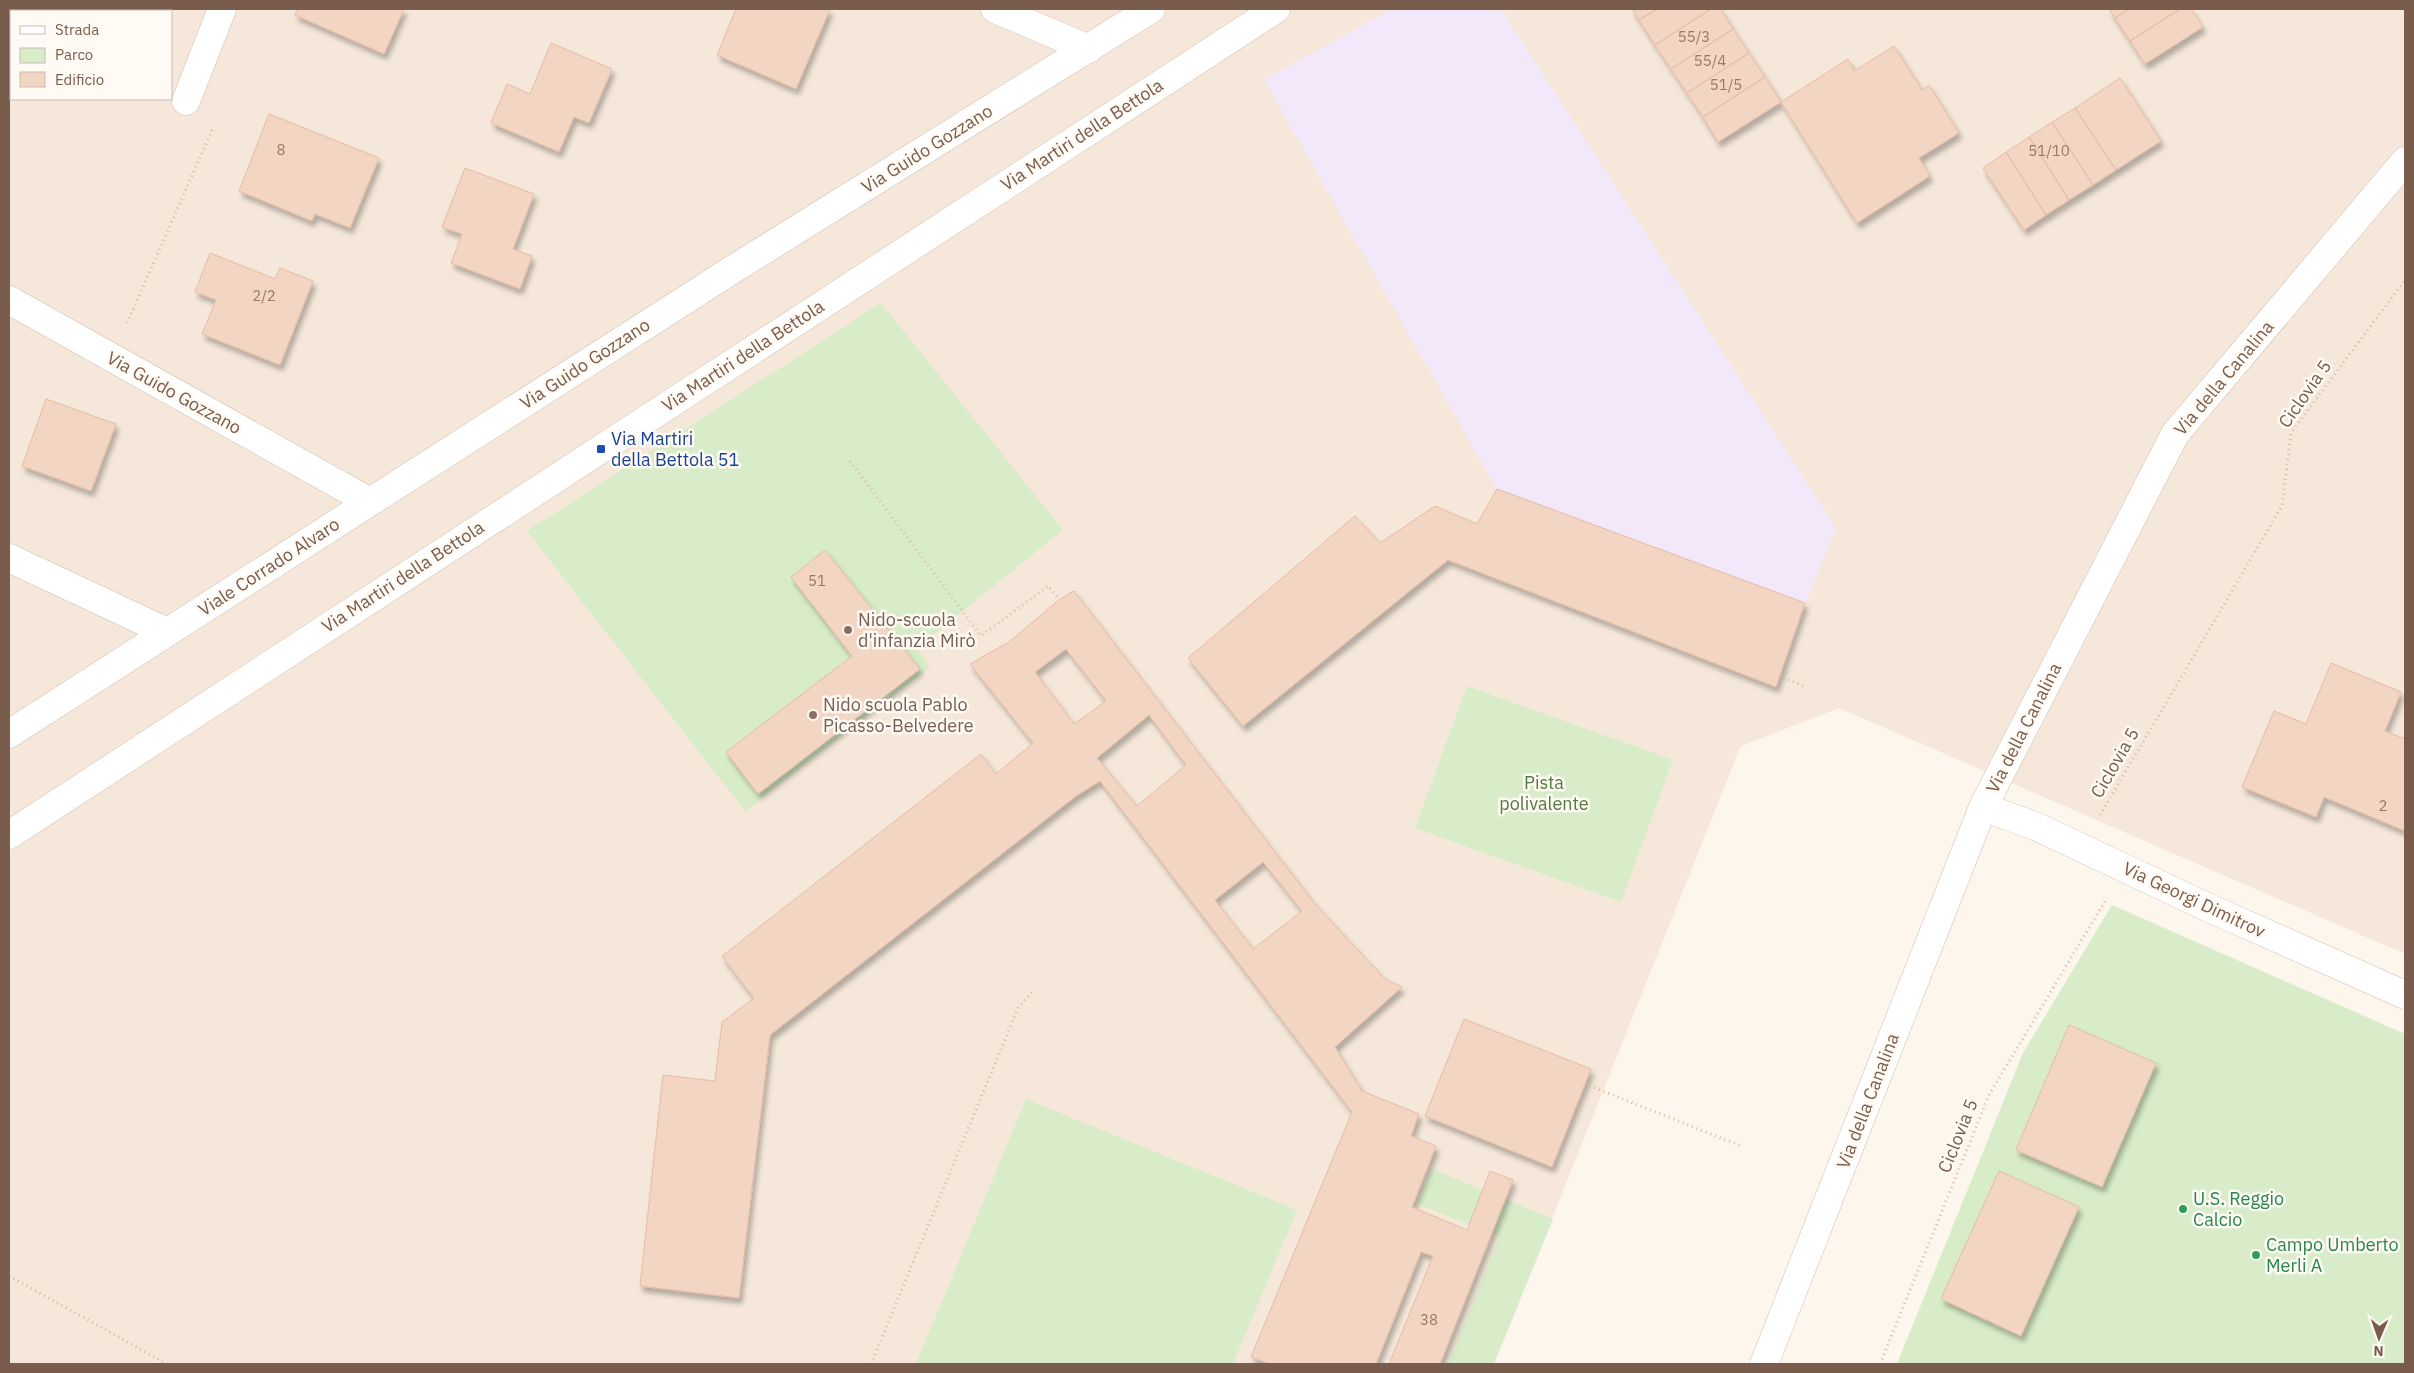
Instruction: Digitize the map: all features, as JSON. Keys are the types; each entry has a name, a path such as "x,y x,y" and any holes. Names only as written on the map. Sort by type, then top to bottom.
{"street":[{"path":"186,101 222,9"},
{"path":"995,9 1089,49"},
{"name":"Via Guido Gozzano","path":"9,300 370,502 735,268 1152,9"},
{"name":"Via Martiri della Bettola","path":"9,835 1276,9"},
{"name":"Via della Canalina","path":"1764,1364 1983,807 2175,434 2405,161"},
{"name":"Viale Corrado Alvaro","path":"9,734 370,502"},
{"path":"9,558 167,632"},
{"name":"Via Georgi Dimitrov","path":"1983,807 2035,826 2125,869 2405,995"}],"path":[{"path":"124,330 214,126"},
{"name":"Ciclovia 5","path":"2108,820 2100,816 2282,506 2290,433 2405,280"},
{"path":"850,461 982,636 1048,586 1060,599"},
{"path":"1779,676 1804,686"},
{"name":"Ciclovia 5","path":"1880,1364 1989,1095 2125,869"},
{"path":"872,1364 1018,1008 1032,992"},
{"path":"1585,1084 1740,1146"},
{"path":"9,1276 167,1364"}],"shaded area":[{"path":"9,9 2405,9 2405,954 1839,708 1741,746 1494,1364 9,1364"},
{"path":"1392,9 1501,9 1836,528 1805,603 1497,489 1264,80"}],"green space":[{"path":"881,303 1063,530 917,648 930,667 745,811 527,531"},
{"name":"Pista polivalente","path":"1467,686 1673,760 1621,902 1415,828"},
{"name":"U.S. Reggio Calcio","path":"2112,905 2405,1034 2405,1364 1897,1364 2023,1053"},
{"path":"1026,1099 1297,1210 1233,1364 916,1364"},
{"path":"1432,1169 1553,1219 1494,1364 1448,1364 1500,1237 1417,1204"}],"building":[{"path":"298,9 404,9 384,54 295,15"},
{"path":"736,9 830,9 796,89 717,55"},
{"path":"1632,9 1657,9 1639,20"},
{"path":"1657,9 1711,9 1655,45 1639,20"},
{"path":"1711,9 1721,9 1733,29 1671,69 1655,45"},
{"path":"2109,9 2129,9 2115,18"},
{"path":"2129,9 2180,9 2130,41 2115,18"},
{"path":"2180,9 2191,9 2203,27 2145,64 2130,41"},
{"path":"10,18 10,78 9,77"},
{"path":"1733,29 1749,53 1687,93 1671,69"},
{"path":"551,43 612,69 589,123 574,117 559,152 491,123 507,84 530,94"},
{"path":"1894,46 1922,90 1929,85 1959,133 1919,158 1930,176 1857,223 1781,102 1848,59 1854,71"},
{"path":"1749,53 1765,77 1703,117 1687,93"},
{"path":"1765,77 1781,102 1718,142 1703,117"},
{"path":"2120,78 2161,141 2116,170 2075,108"},
{"path":"2075,108 2116,170 2093,185 2052,122"},
{"path":"269,114 379,158 350,228 315,214 312,221 239,191"},
{"path":"2052,122 2093,185 2069,200 2029,137"},
{"path":"2029,137 2069,200 2046,215 2006,152"},
{"path":"2006,152 2046,215 2024,230 1983,168"},
{"path":"465,168 534,194 513,249 532,256 520,289 451,263 462,234 442,227"},
{"path":"210,253 275,279 280,268 313,281 280,365 202,334 216,300 195,292"},
{"path":"46,399 116,424 91,491 22,466"},
{"path":"1497,489 1805,603 1776,687 1448,560 1243,726 1188,658 1355,516 1380,543 1435,506 1477,524"},
{"path":"825,550 920,669 758,794 726,752 852,656 791,577"},
{"path":"1074,591 1315,904 1385,979 1402,987 1335,1047 1362,1091 1419,1114 1411,1136 1436,1146 1412,1207 1467,1230 1490,1171 1513,1180 1440,1364 1389,1364 1433,1256 1421,1252 1376,1364 1269,1364 1251,1357 1352,1112 1100,781 1076,796 770,1035 739,1298 640,1286 663,1075 715,1081 722,1022 754,998 722,956 981,754 996,774 1033,743 970,664 1009,642 1060,599","holes":["1066,649 1106,701 1074,724 1035,672","1149,715 1186,765 1137,806 1097,758","1263,862 1302,911 1253,949 1215,900"]},
{"path":"2331,663 2401,692 2385,731 2405,739 2405,831 2324,797 2316,817 2242,787 2274,711 2306,724"},
{"path":"1464,1019 1591,1069 1552,1167 1425,1116"},
{"path":"2069,1025 2156,1063 2102,1187 2016,1150"},
{"path":"1999,1171 2079,1207 2021,1336 1941,1299"}],"place":[{"name":"Via Martiri della Bettola 51","path":"601,449"},
{"name":"Nido-scuola d'infanzia Mirò","path":"848,630"},
{"name":"Nido scuola Pablo Picasso-Belvedere","path":"813,715"},
{"name":"U.S. Reggio Calcio","path":"2183,1209"},
{"name":"Campo Umberto Merli A","path":"2256,1255"}]}
